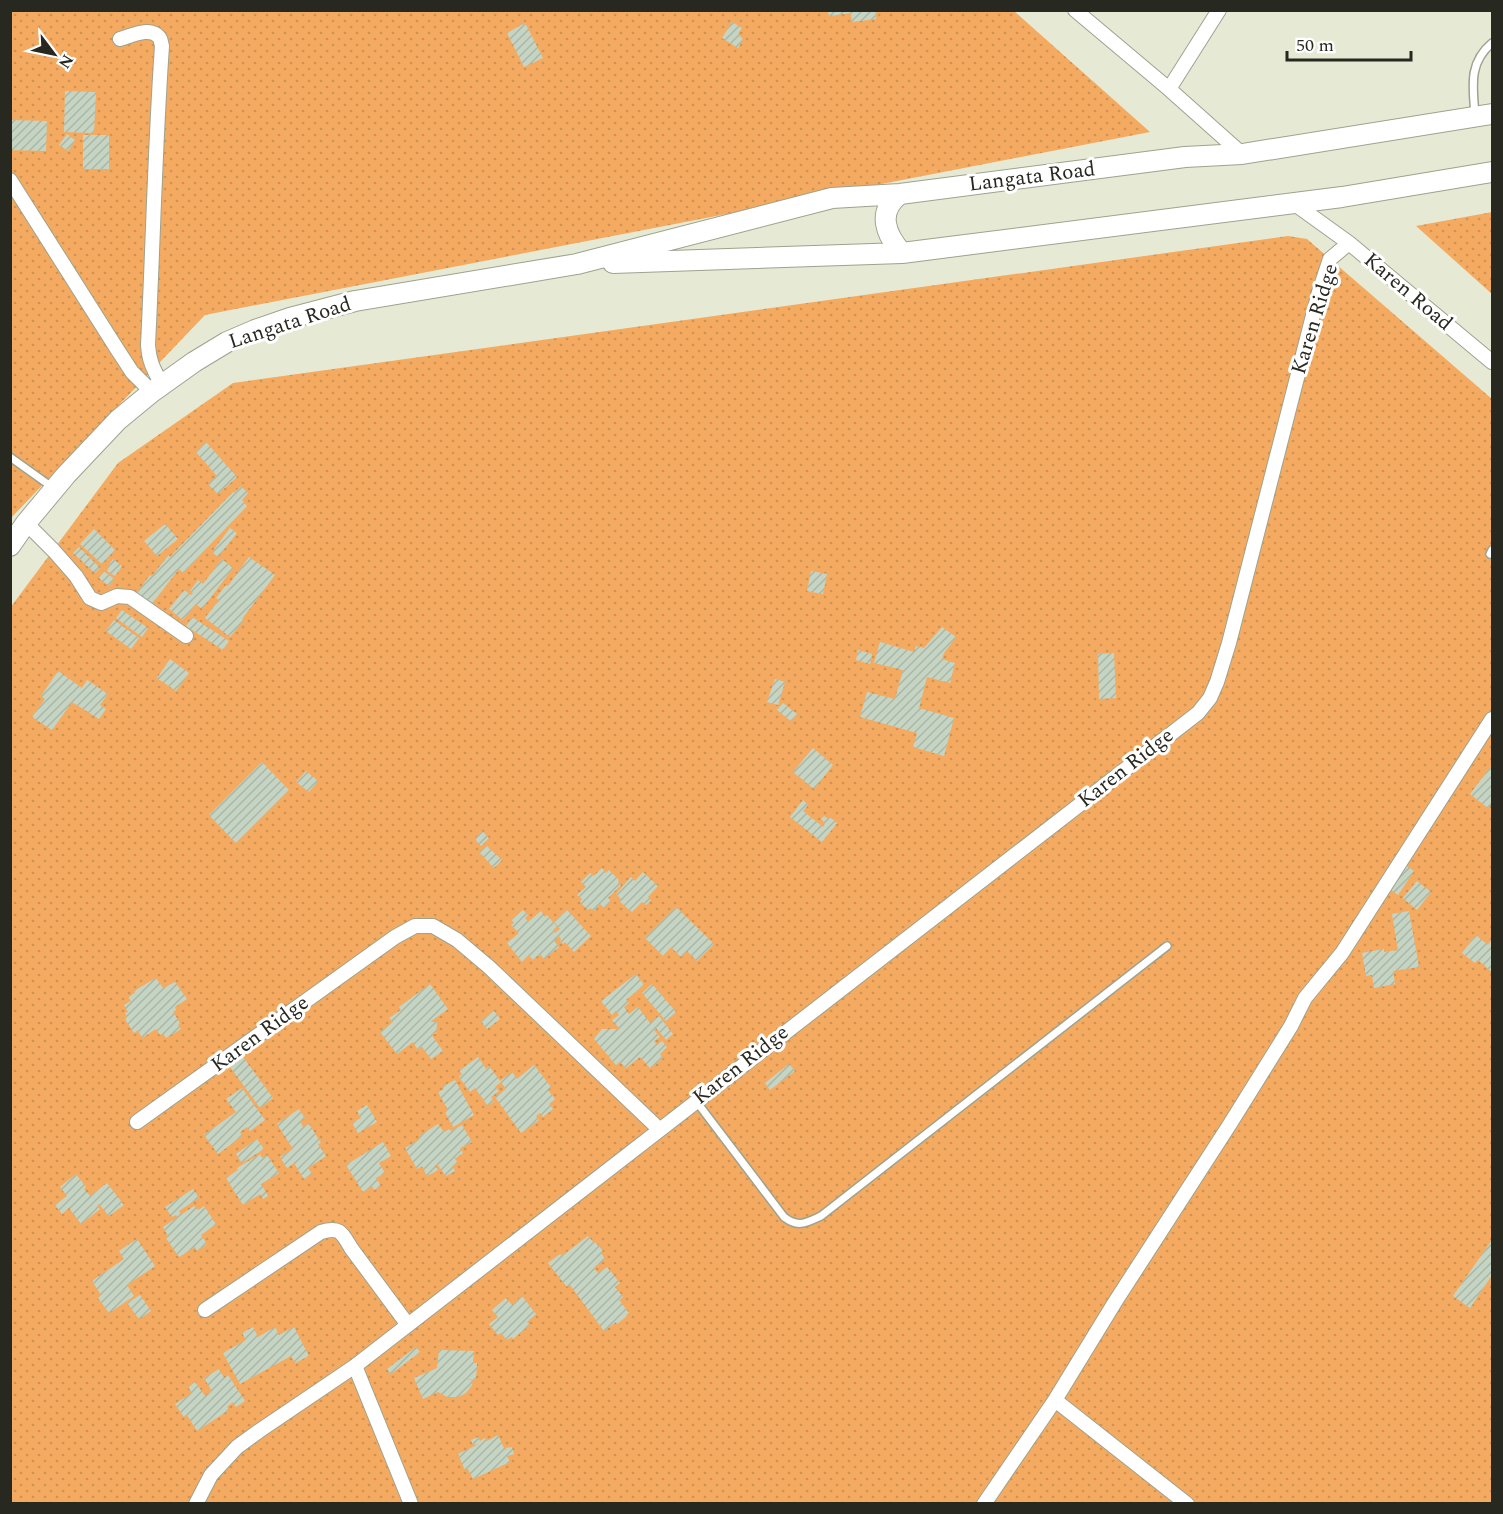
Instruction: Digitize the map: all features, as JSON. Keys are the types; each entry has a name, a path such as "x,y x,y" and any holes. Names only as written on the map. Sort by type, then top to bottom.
{"main road":[{"name":"Langata Road","path":"10,546 54,489 118,420 157,388 227,342 290,318 356,301 577,264 832,198 900,194 1185,157 1242,154 1484,115"},
{"name":"Langata Road","path":"577,264 902,253 1342,197 1492,172"},
{"path":"900,194 892,199 886,213 886,227 891,241 902,253"}],"street":[{"path":"1075,10 1242,154"},
{"path":"1169,89 1219,10"},
{"path":"120,39 152,32 159,37 162,46 156,124 148,345 157,388"},
{"path":"10,180 132,372 157,388"},
{"name":"Karen Road","path":"1292,202 1349,243 1492,362"},
{"name":"Karen Ridge","path":"196,1503 211,1475 237,1447 355,1366 1198,713 1217,682 1229,643 1319,292 1330,259 1349,243"},
{"path":"26,523 76,576 90,598 101,603 117,597 130,597 186,636"},
{"path":"984,1503 1055,1400 1285,1036 1305,998 1342,953 1492,719"},
{"name":"Karen Ridge","path":"137,1122 395,937 415,926 433,926 457,940 489,967 659,1129"},
{"path":"205,1310 321,1232 330,1229 343,1234 408,1325"},
{"path":"355,1366 411,1503"},
{"path":"1055,1400 1187,1503"}],"lane":[{"path":"1484,115 1472,80 1479,58 1492,43"},
{"path":"10,457 54,489"},
{"path":"696,1101 784,1217 792,1223 806,1224 821,1216 1167,946"}],"shaded area":[{"path":"11,11 1014,11 1150,132 205,315 11,518"},
{"path":"1492,212 1492,294 1416,226"},
{"path":"1288,236 1307,239 1492,399 1492,1503 11,1503 10,608 118,463 233,383"}],"building":[{"path":"828,10 875,10 876,19 852,22 851,13 829,16"},
{"path":"732,22 742,28 738,34 743,39 738,48 722,38"},
{"path":"525,23 543,58 524,67 507,33"},
{"path":"65,91 96,92 94,133 64,132"},
{"path":"10,120 47,121 46,151 10,150"},
{"path":"67,134 75,140 68,151 59,145"},
{"path":"83,135 109,135 109,169 83,169"},
{"path":"206,442 237,477 218,494 208,484 217,476 196,452"},
{"path":"241,486 248,493 242,500 247,506 183,573 179,569 151,605 136,594 168,556 170,557"},
{"path":"165,524 178,539 157,556 144,541"},
{"path":"230,528 237,533 218,557 212,552"},
{"path":"94,529 115,550 102,564 80,544"},
{"path":"79,547 100,568 95,573 73,553"},
{"path":"249,557 275,575 230,637 205,618 219,600 216,598 226,585 228,586"},
{"path":"113,559 122,566 115,576 107,571"},
{"path":"222,559 233,568 202,609 196,604 183,620 169,609 184,590 191,595 193,593 190,591 198,580 203,584"},
{"path":"104,571 114,579 109,586 99,578"},
{"path":"811,571 827,574 823,594 807,591"},
{"path":"122,610 148,628 142,637 116,618"},
{"path":"192,617 229,641 223,650 186,626"},
{"path":"114,620 139,638 131,649 106,631"},
{"path":"942,627 956,637 942,659 955,663 950,683 927,677 919,708 954,718 944,756 913,747 917,733 860,717 867,692 895,699 903,670 874,663 880,642 914,652 916,646 924,648"},
{"path":"858,650 872,654 870,664 856,660"},
{"path":"1114,653 1116,698 1099,699 1098,654"},
{"path":"170,659 189,673 176,691 157,678"},
{"path":"58,671 82,688 87,680 108,694 100,705 106,709 99,719 72,702 52,730 32,717 45,699 41,696"},
{"path":"775,679 785,682 778,705 767,702"},
{"path":"783,703 797,714 791,721 777,710"},
{"path":"813,748 833,765 814,789 793,772"},
{"path":"262,762 289,790 236,843 209,815"},
{"path":"1492,765 1492,803 1488,808 1470,794"},
{"path":"306,771 318,781 309,792 296,782"},
{"path":"803,800 808,805 803,811 823,827 825,823 821,819 824,816 828,819 830,817 837,823 822,842 790,817"},
{"path":"482,831 489,838 481,846 475,839"},
{"path":"487,846 502,860 494,868 479,852"},
{"path":"1403,863 1414,871 1398,895 1387,887"},
{"path":"602,868 606,873 609,870 621,885 608,898 611,901 604,908 600,904 594,911 590,908 588,910 577,895 586,887 581,882 590,873 594,876"},
{"path":"643,872 658,886 648,897 651,900 646,905 642,902 632,912 619,901 621,899 616,894 631,877 635,881"},
{"path":"1417,881 1431,892 1417,910 1403,898"},
{"path":"676,907 714,944 697,961 687,951 681,957 671,947 663,956 645,938"},
{"path":"523,910 528,915 525,918 528,922 541,911 545,917 547,915 557,927 553,930 555,933 560,929 554,922 567,910 591,936 574,952 565,942 563,944 560,941 559,936 554,941 559,947 544,959 540,954 533,960 529,955 522,962 507,943 519,933 511,925 514,923 511,920"},
{"path":"1409,911 1419,967 1393,971 1395,984 1374,988 1372,975 1366,976 1362,953 1384,949 1384,952 1398,950 1392,914"},
{"path":"1476,935 1488,945 1492,939 1492,972 1478,960 1475,963 1462,953"},
{"path":"636,974 644,985 626,1000 629,1003 624,1007 629,1014 638,1007 650,1023 659,1016 673,1034 666,1040 656,1028 654,1030 660,1037 654,1041 657,1045 662,1041 667,1047 660,1054 663,1058 650,1068 640,1057 626,1068 620,1062 616,1065 594,1039 602,1029 620,1029 612,1020 619,1015 616,1011 612,1015 601,1001"},
{"path":"156,978 163,988 175,982 187,999 175,1007 176,1010 173,1012 181,1029 166,1038 156,1029 142,1038 138,1030 134,1033 125,1019 127,1017 125,1013 128,1012 124,1005 131,1001 128,997 135,993 134,991"},
{"path":"430,984 448,1009 430,1022 437,1022 436,1034 431,1034 443,1051 431,1059 422,1047 418,1050 413,1042 397,1054 380,1032 393,1022 389,1018 401,1010 399,1007"},
{"path":"652,984 676,1012 666,1021 642,993"},
{"path":"494,1011 500,1019 487,1029 481,1021"},
{"path":"243,1057 273,1098 260,1108 230,1067"},
{"path":"478,1057 486,1069 489,1066 500,1081 512,1072 517,1079 534,1065 551,1087 548,1090 555,1099 549,1104 553,1109 543,1117 540,1113 536,1116 539,1120 521,1133 495,1097 506,1089 501,1082 495,1087 499,1091 491,1097 494,1101 488,1106 475,1088 470,1092 459,1077 462,1074 459,1071"},
{"path":"789,1064 795,1071 770,1090 765,1083"},
{"path":"455,1080 474,1115 453,1127 445,1112 448,1110 438,1092"},
{"path":"242,1088 265,1120 250,1131 247,1127 240,1132 242,1136 218,1154 204,1135 236,1112 226,1099"},
{"path":"367,1105 377,1122 358,1133 352,1123 361,1118 357,1111"},
{"path":"299,1109 305,1119 300,1121 303,1127 309,1124 326,1156 308,1168 312,1174 304,1179 294,1163 287,1168 280,1157 293,1149 277,1124"},
{"path":"438,1124 444,1132 462,1125 472,1142 460,1148 463,1153 456,1158 453,1156 458,1163 452,1166 455,1171 446,1176 437,1164 435,1166 438,1170 427,1176 422,1166 417,1169 405,1148"},
{"path":"257,1139 264,1149 242,1163 236,1154"},
{"path":"383,1142 391,1156 379,1163 385,1173 376,1178 381,1186 374,1190 372,1186 363,1192 346,1165"},
{"path":"260,1154 262,1158 267,1155 279,1173 261,1184 268,1196 263,1199 260,1194 243,1205 226,1178 238,1170 237,1168"},
{"path":"76,1174 90,1196 107,1183 124,1205 109,1216 99,1204 97,1206 100,1209 81,1224 69,1208 62,1214 55,1205 67,1196 60,1187"},
{"path":"193,1189 199,1198 179,1211 181,1215 194,1206 198,1210 204,1206 216,1224 201,1235 207,1244 197,1251 195,1247 179,1257 166,1238 168,1236 163,1227 178,1217 176,1215 172,1217 165,1207"},
{"path":"588,1236 603,1251 601,1253 605,1259 594,1268 598,1273 607,1267 620,1283 615,1287 623,1297 619,1300 629,1313 617,1324 616,1322 604,1331 570,1285 567,1287 548,1263 560,1254 562,1256"},
{"path":"137,1239 155,1266 127,1285 134,1296 109,1313 98,1298 101,1295 92,1281 124,1259 119,1251"},
{"path":"1492,1240 1492,1275 1470,1308 1453,1296"},
{"path":"140,1295 151,1311 139,1319 127,1303"},
{"path":"522,1296 536,1314 527,1322 530,1325 513,1339 512,1337 507,1340 501,1333 498,1335 489,1324 498,1317 492,1310 506,1298 512,1305"},
{"path":"253,1327 258,1337 275,1327 279,1335 294,1327 309,1356 295,1363 291,1356 240,1384 223,1353 246,1340 242,1333"},
{"path":"416,1347 420,1352 391,1374 387,1369"},
{"path":"439,1350 474,1351 473,1363 477,1363 476,1380 466,1379 473,1381 472,1385 466,1393 458,1397 447,1397 438,1392 423,1399 414,1378 437,1368"},
{"path":"219,1369 224,1378 228,1375 245,1401 236,1407 233,1402 227,1407 229,1410 197,1431 187,1415 184,1417 175,1404 192,1393 188,1387 195,1382 205,1396 212,1391 204,1378"},
{"path":"498,1435 505,1450 512,1447 514,1454 507,1456 510,1462 473,1479 468,1469 465,1470 458,1454 479,1444 473,1445 471,1440 478,1437 480,1441 485,1438 487,1441"}]}
